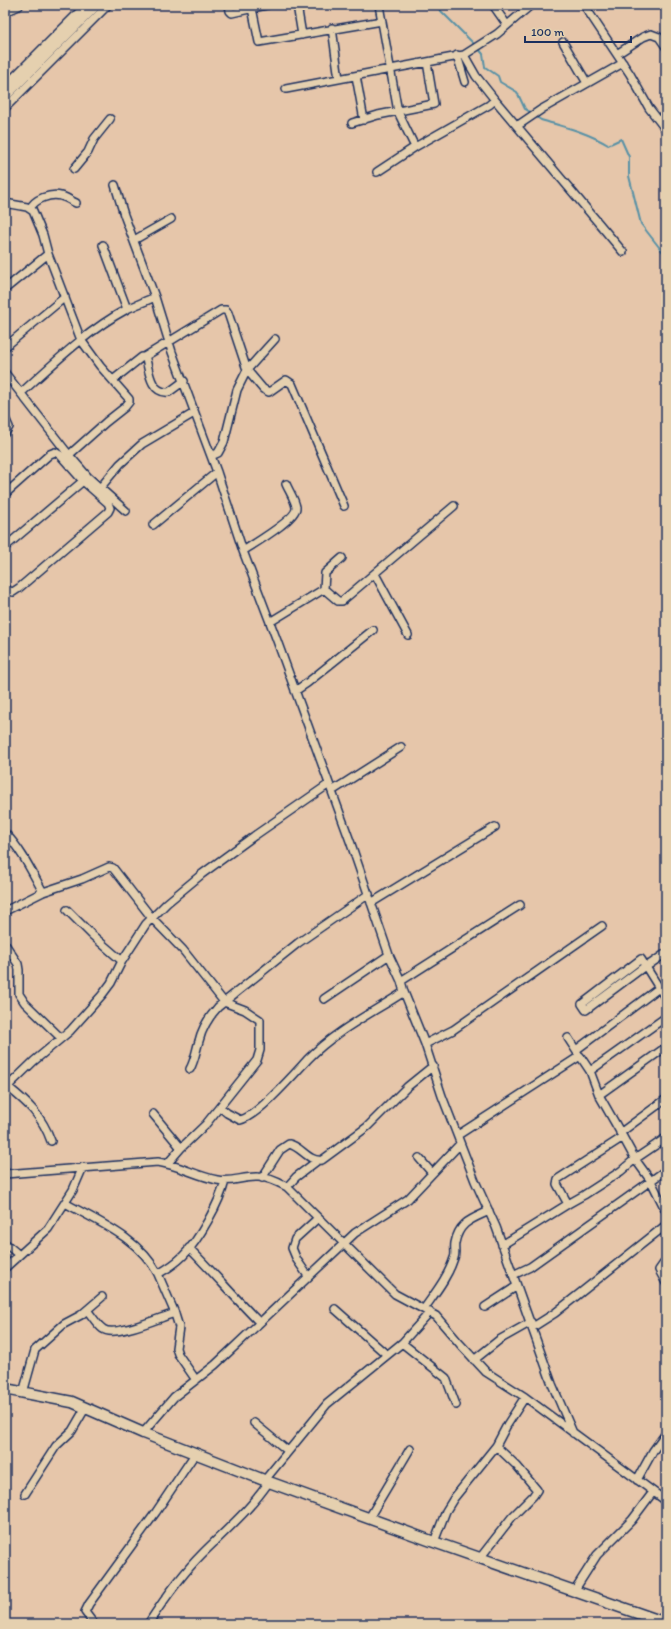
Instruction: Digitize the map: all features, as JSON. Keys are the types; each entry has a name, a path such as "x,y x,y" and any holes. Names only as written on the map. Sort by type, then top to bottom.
{"main road":[{"path":"5,95 95,5"},
{"path":"5,1389 72,1402 143,1434 267,1482 574,1591 665,1621"}],"street":[{"path":"5,86 86,5"},
{"path":"5,108 108,5"},
{"path":"228,5 232,13 267,5"},
{"path":"297,5 302,34"},
{"path":"379,5 398,112 415,147"},
{"path":"493,5 507,26"},
{"path":"584,5 636,84 648,108 666,130"},
{"path":"5,12 19,6"},
{"path":"286,89 339,80 460,55 482,45 507,26 529,6"},
{"path":"252,8 259,42 382,20"},
{"path":"332,28 339,80"},
{"path":"617,54 643,37 651,34 659,37 666,47"},
{"path":"563,42 587,83"},
{"path":"460,55 465,82"},
{"path":"460,55 495,100 623,252"},
{"path":"352,123 378,115 434,104 427,62"},
{"path":"517,126 542,109 622,63"},
{"path":"356,76 364,120"},
{"path":"377,172 415,147 489,105 495,100"},
{"path":"74,169 88,152 94,139 110,119"},
{"path":"115,185 194,413 217,472 243,552 369,894 389,955 401,981 460,1144 475,1182 489,1211 532,1324 552,1384 573,1434"},
{"path":"30,209 37,200 54,196 65,197 76,203"},
{"path":"5,204 30,209 33,212 41,229 48,254 81,340 129,399 128,405 69,455"},
{"path":"134,240 171,219"},
{"path":"103,245 127,309"},
{"path":"5,289 48,254"},
{"path":"5,347 65,297"},
{"path":"21,393 81,340 127,309 155,297"},
{"path":"113,380 140,358 221,310 224,310 228,313 247,370 266,391 269,392 286,380 292,384 344,506"},
{"path":"211,456 218,452 224,442 237,390 247,370 275,339"},
{"path":"144,357 153,385 160,391 169,392 184,381"},
{"path":"5,373 29,406 69,455 100,488 126,511"},
{"path":"100,488 120,464 142,444 194,413"},
{"path":"5,418 9,427 5,433"},
{"path":"5,494 50,454 55,452 60,455 84,481 108,503 110,508 108,512 19,588 13,592 9,591 5,587"},
{"path":"152,525 217,472"},
{"path":"5,547 84,481"},
{"path":"243,552 286,522 294,514 296,507 286,484"},
{"path":"324,589 340,602 454,506"},
{"path":"324,589 324,573 342,558"},
{"path":"375,574 408,635"},
{"path":"270,622 324,589"},
{"path":"295,691 307,684 373,630"},
{"path":"51,1141 41,1119 24,1101 6,1088 70,1031 102,995 111,983 122,961 152,917 202,874 289,811 402,747"},
{"path":"371,903 495,827"},
{"path":"5,833 11,839 26,862 43,892"},
{"path":"5,911 43,892 82,879 109,867 113,868 152,917 183,950 224,1002 255,1016 260,1020 260,1050 257,1060 206,1124 168,1163"},
{"path":"190,1069 194,1061 199,1038 206,1023 224,1002 298,943 369,894"},
{"path":"401,981 520,905"},
{"path":"67,910 92,935 122,961"},
{"path":"425,1044 453,1030 602,926"},
{"path":"5,944 18,964 19,994 30,1008 61,1038"},
{"path":"666,953 646,966 586,1010 582,1004 641,959 646,966 666,999"},
{"path":"324,999 389,955"},
{"path":"458,1135 578,1053 659,988"},
{"path":"220,1106 227,1113 240,1120 250,1116 278,1091 309,1058 330,1039 404,992"},
{"path":"590,1071 666,1017"},
{"path":"568,1038 590,1071 599,1095 635,1159 651,1182 666,1211"},
{"path":"599,1095 666,1047"},
{"path":"287,1187 296,1177 317,1161 322,1160 367,1127 408,1087 433,1066"},
{"path":"568,1204 557,1184 558,1179 621,1135 666,1099"},
{"path":"153,1114 181,1148"},
{"path":"502,1245 622,1171 635,1159 666,1138"},
{"path":"262,1178 280,1150 289,1144 317,1161"},
{"path":"143,1434 174,1397 215,1365 355,1233 408,1199 460,1144"},
{"path":"419,1158 432,1173"},
{"path":"5,1174 141,1162 158,1162 168,1163 192,1173 218,1180 234,1181 258,1177 272,1179 287,1187 395,1294 427,1311 440,1320 486,1372 525,1397 573,1434 666,1501"},
{"path":"5,1268 48,1229 65,1202 83,1167"},
{"path":"513,1275 530,1267 666,1170"},
{"path":"158,1274 183,1256 189,1248 213,1212 223,1192 225,1181"},
{"path":"65,1202 126,1238 148,1258 158,1274 175,1313 179,1327 176,1348 178,1354 196,1380"},
{"path":"148,1624 176,1585 201,1554 258,1499 267,1482 288,1451 327,1404 402,1343 427,1311 455,1258 456,1236 459,1229 464,1223 489,1211"},
{"path":"308,1276 297,1260 292,1248 296,1239 318,1218"},
{"path":"474,1360 499,1340 555,1313 666,1225"},
{"path":"5,1243 19,1255"},
{"path":"189,1248 259,1322"},
{"path":"666,1260 659,1270 666,1283"},
{"path":"485,1306 517,1286"},
{"path":"23,1393 36,1350 64,1324 87,1310 102,1297"},
{"path":"335,1309 387,1355"},
{"path":"87,1310 104,1330 109,1331 122,1330 151,1322 175,1313"},
{"path":"402,1343 446,1378 456,1405"},
{"path":"434,1542 446,1511 454,1498 496,1446 507,1425 525,1397"},
{"path":"25,1494 59,1441 72,1431 86,1407"},
{"path":"254,1423 288,1451"},
{"path":"637,1480 653,1451 666,1433"},
{"path":"480,1558 512,1517 537,1490 517,1466 496,1446"},
{"path":"369,1518 410,1449"},
{"path":"94,1624 85,1612 89,1604 156,1512 195,1454"},
{"path":"574,1591 597,1555 606,1544 632,1520 653,1492"}],"waterway":[{"path":"435,5 475,45"},
{"path":"478,48 483,54 485,67 498,76 500,82 517,92 525,109 532,113"},
{"path":"535,116 541,120 584,133 608,145 621,139 629,157 629,176 641,224 666,256"}]}
